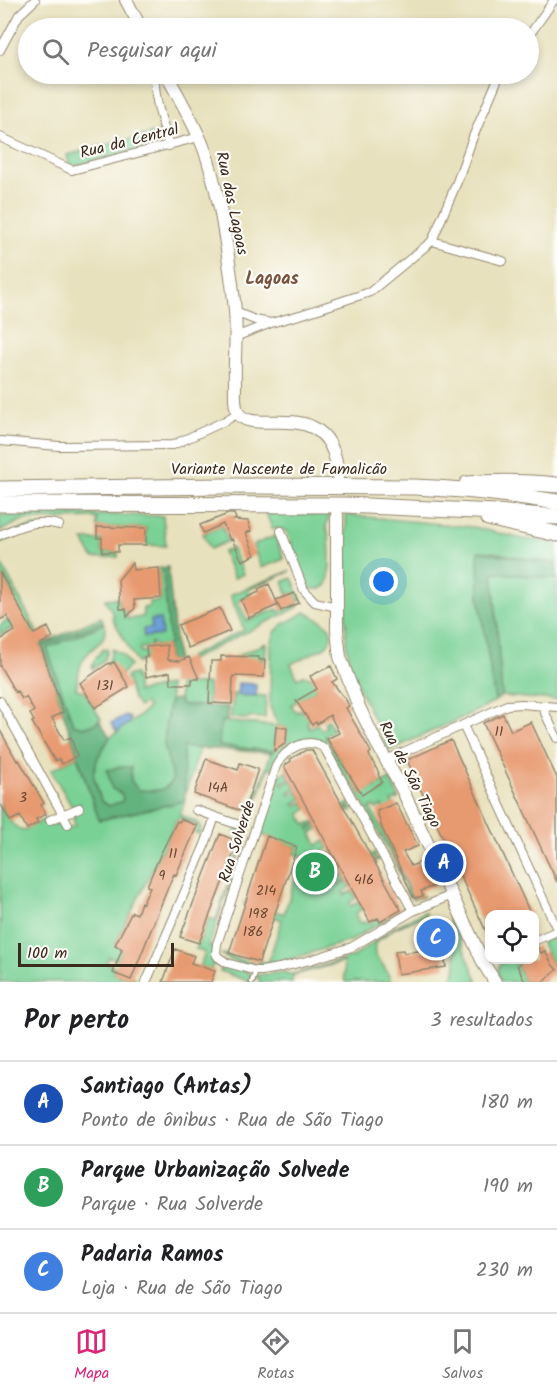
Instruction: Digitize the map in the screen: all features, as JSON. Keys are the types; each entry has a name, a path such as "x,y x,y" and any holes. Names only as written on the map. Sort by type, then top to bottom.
{"highway":[{"path":"444,488 492,482 557,485"},
{"name":"Variante Nascente de Famalicão","path":"0,489 212,486 444,488 557,502"},
{"path":"0,504 345,505 557,517"},
{"path":"453,510 557,534"}],"main road":[{"path":"126,0 136,18"},
{"name":"Rua das Lagoas","path":"171,84 200,137 214,180 225,232 235,312 235,400 241,416"},
{"path":"241,416 260,423 300,423 312,426 330,444 337,462 338,475"},
{"name":"Rua de São Tiago","path":"338,515 337,631 340,657 359,707 402,789 452,895 485,955"},
{"name":"Rua de São Tiago","path":"490,964 495,982"}],"street":[{"path":"0,50 19,15 35,0"},
{"path":"539,21 554,0"},
{"path":"154,84 169,146"},
{"path":"235,337 271,323 370,292 432,241 496,84"},
{"name":"Rua da Central","path":"0,137 72,170 200,137"},
{"path":"432,241 503,261"},
{"path":"235,312 255,320 271,323"},
{"path":"0,441 59,446 173,445 241,416"},
{"path":"0,535 25,524 59,525"},
{"path":"281,531 304,590 315,602 338,607"},
{"path":"0,701 68,824"},
{"path":"386,760 507,705 557,707"},
{"path":"544,706 557,738"},
{"path":"463,725 557,930 539,939"},
{"name":"Rua Solverde","path":"413,911 325,749 320,744 306,742 288,752 276,766 216,949 221,960 262,971 310,960 352,947 413,911 452,895"},
{"path":"50,820 79,808"},
{"path":"196,810 236,824"},
{"path":"145,982 215,817"}],"lane":[{"path":"252,982 256,971"}],"green space":[{"path":"159,132 162,143 70,167 67,155"},
{"path":"266,513 330,515 326,525 330,559 328,580 325,586 319,589 310,588 286,530 272,528"},
{"path":"0,515 163,516 166,546 146,545 146,528 97,527 97,518 26,520 0,531"},
{"path":"346,515 473,527 527,540 557,544 557,564 479,551 479,596 495,701 393,749 388,749 350,665 346,642"},
{"path":"34,526 53,529 25,533 0,543 0,539 18,530"},
{"path":"222,526 228,541 210,549 203,534"},
{"path":"275,536 284,559 261,568 253,545"},
{"path":"83,540 102,540 102,552 118,552 118,557 93,558"},
{"path":"232,548 243,574 234,578 223,552"},
{"path":"478,551 557,564 557,579 493,572 502,696 495,701 479,596"},
{"path":"0,561 43,643 101,617 103,621 41,646 26,620 0,635 0,625 22,612 19,606 9,602 15,598 0,571"},
{"path":"168,567 177,661 169,660 167,645 170,644 163,568"},
{"path":"159,568 163,568 170,645 156,646 151,642 151,647 140,648 140,652 167,653 169,660 144,657 144,660 137,663 105,599 119,598 120,609 126,609 127,619 143,617 143,608 150,607 149,602 161,601"},
{"path":"289,571 248,590 250,596 238,601 247,621 277,609 278,612 296,604 298,607 190,660 189,657 244,630 230,595"},
{"path":"493,572 557,579 557,700 502,696"},
{"path":"292,578 301,599 298,603 294,593 288,595 283,582"},
{"path":"305,612 330,628 331,636 325,647 291,664 297,678 304,675 312,678 317,689 291,705 296,712 301,710 303,712 319,701 312,719 307,723 310,728 317,724 321,730 326,727 324,722 328,720 333,730 325,736 362,794 390,779 399,798 392,801 394,807 386,813 382,806 376,809 374,806 370,808 382,829 411,896 424,897 413,899 409,896 391,855 352,783 349,784 327,746 318,741 304,740 290,746 275,759 272,769 268,768 209,946 213,947 213,960 250,973 248,981 220,971 222,967 213,963 211,971 206,970 200,966 205,953 196,949 209,918 216,920 243,838 235,834 240,822 247,824 273,751 218,746 221,721 276,726 274,750 286,743 287,728 279,727 270,707 271,645 275,632 282,625"},
{"path":"103,621 104,624 47,648 73,724 87,727 99,720 110,737 98,757 93,774 101,801 109,806 123,801 122,794 112,789 107,770 131,767 131,781 138,790 162,789 173,780 164,744 170,700 179,699 180,705 228,707 227,721 221,721 219,746 274,751 271,753 183,747 185,801 99,820 41,646"},
{"path":"104,624 102,640 81,663 76,689 84,691 101,719 88,726 73,725 47,648"},
{"path":"266,643 265,660 235,657"},
{"path":"107,648 105,658 93,669 97,656"},
{"path":"112,649 123,655 130,666 121,675 109,663 106,664 110,659"},
{"path":"135,674 137,692 169,685 170,700 166,722 173,779 166,787 153,791 138,790 131,781 122,794 123,801 109,806 101,801 93,774 98,757 110,737 148,708 145,703 139,707 133,699 126,676"},
{"path":"178,679 185,684 208,684 208,706 180,705"},
{"path":"233,694 266,696 265,718 231,718"},
{"path":"182,747 200,748 185,794"},
{"path":"77,756 99,820 185,801 180,815 198,823 201,835 194,832 197,825 178,818 115,945 122,949 118,960 109,957 106,963 115,967 113,973 131,980 132,977 135,978 130,982 0,982 0,803 12,823 23,831 45,819 49,825 57,823 62,829 75,826 73,816 80,804 72,807 51,770"},
{"path":"286,771 290,778 282,783 284,785 291,780 296,788 288,793 290,795 297,791 302,799 294,804 296,806 303,802 307,809 300,814 306,825 350,804 349,807 308,828 309,830 350,808 353,810 347,813 346,811 311,833 317,845 325,841 329,848 321,852 323,856 331,852 335,859 327,864 329,867 337,863 340,869 333,875 376,852 376,856 335,878 336,880 380,859 345,877 346,880 338,884 339,886 347,881 350,887 343,892 344,895 352,891 356,898 349,903 351,906 358,902 362,909 355,914 360,924 378,918 380,922 404,908 400,915 369,929 353,940 264,967 244,965 222,954 258,965 260,961 268,963 282,920 244,905 245,901 284,914 302,859 295,854 297,847 259,834 280,778 279,775"},
{"path":"425,912 426,915 395,928 375,943 375,955 391,982 345,982 343,962 293,975 292,982 259,982 260,979 256,978 258,975 286,972 293,974 353,957 394,927"},
{"path":"448,915 478,982 443,982 452,978 456,965"},
{"path":"550,939 557,940 557,969 541,942"},
{"path":"500,964 516,964 525,982 502,982 498,969"}],"water":[{"path":"160,619 162,635 144,637 143,629 152,628 151,620"},
{"path":"238,683 256,684 256,696 237,695"},
{"path":"125,715 130,718 129,723 117,732 111,723"}],"building":[{"path":"228,514 234,514 236,519 234,520 248,521 251,531 246,533 255,555 242,561 223,524 203,533 200,525"},
{"path":"97,527 146,528 146,545 118,545 118,552 102,552 102,538 97,538"},
{"path":"132,563 133,570 159,568 161,598 134,600 135,608 127,617 126,609 120,609 118,580"},
{"path":"0,572 34,634 48,627 53,638 40,644 63,712 52,718 64,740 71,737 77,756 62,764 59,759 55,761 32,722 34,721 30,714 34,711 26,697 22,699 17,691 15,692 0,666 0,640 15,631 7,616 0,620"},
{"path":"269,584 278,605 249,618 241,600 259,592 258,589"},
{"path":"294,593 299,603 281,611 276,600"},
{"path":"220,608 230,631 188,648 178,625"},
{"path":"167,645 168,660 180,661 189,657 199,679 192,679 192,684 171,684 170,672 146,677 144,657 147,657 146,647"},
{"path":"221,656 259,657 259,660 265,660 264,677 233,676 232,704 209,703 211,661 221,661"},
{"path":"114,662 129,687 95,708 80,683"},
{"path":"331,666 337,679 332,682 349,706 346,708 371,752 370,757 382,782 362,795 327,739 339,733 330,715 312,725 296,701 317,689 310,676"},
{"path":"503,714 511,731 531,722 557,778 557,882 483,723"},
{"path":"276,726 287,728 286,743 274,751"},
{"path":"0,730 44,803 41,805 46,814 36,819 38,823 27,829 20,816 10,821 0,803"},
{"path":"451,740 529,910 485,910 485,929 407,760"},
{"path":"306,750 312,750 401,910 380,922 378,918 370,922 284,766 291,761 290,759"},
{"path":"206,759 238,770 240,763 258,769 244,812 194,794"},
{"path":"396,803 418,846 403,852 411,866 426,860 437,885 421,891 423,896 415,898 382,828 377,811"},
{"path":"181,819 197,826 176,875 174,874 169,885 131,980 113,973 122,949 115,945 132,912 137,914 141,902 143,903 150,887 147,886 160,855 177,821"},
{"path":"220,834 232,839 232,843 237,845 199,943 180,937"},
{"path":"267,836 297,847 259,962 229,953"},
{"path":"441,928 446,967 398,974 395,951 403,950 404,953 432,949 429,929"},
{"path":"175,949 194,956 191,963 215,971 211,982 163,982"},
{"path":"539,950 541,953 545,951 557,970 543,982 525,982 517,965 539,964"}],"place":[{"name":"Santiago (Antas)","path":"444,863"},
{"name":"Parque Urbanização Solvede","path":"315,872"},
{"name":"Padaria Ramos","path":"436,938"}],"district":[{"name":"Lagoas","path":"272,278"}]}
